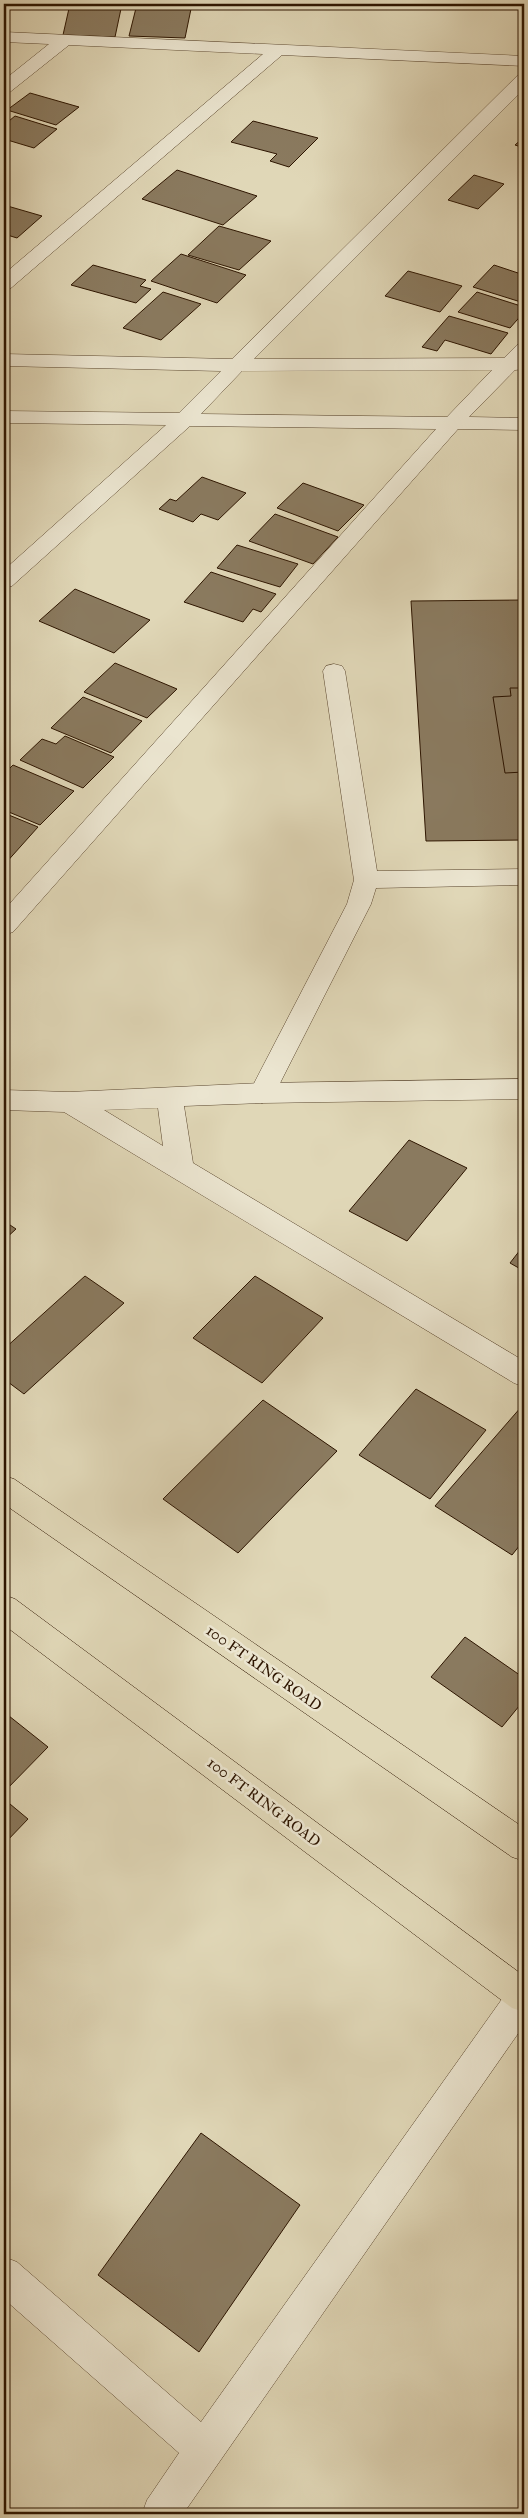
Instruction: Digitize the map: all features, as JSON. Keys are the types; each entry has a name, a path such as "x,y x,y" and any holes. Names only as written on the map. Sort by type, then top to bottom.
{"main road":[{"name":"100 FT RING ROAD","path":"4,1488 524,1846"},
{"name":"100 FT RING ROAD","path":"4,1608 524,1996"}],"street":[{"path":"4,37 524,61"},
{"path":"4,88 66,39"},
{"path":"4,284 279,49"},
{"path":"4,581 183,421 237,364 524,79"},
{"path":"4,360 237,364 520,359"},
{"path":"4,926 452,422 520,359"},
{"path":"4,417 183,421 524,424"},
{"path":"262,1093 359,904 366,880 334,671"},
{"path":"366,880 524,877"},
{"path":"4,1100 70,1102 262,1093 524,1089"},
{"path":"169,1097 180,1168"},
{"path":"70,1102 524,1375"},
{"path":"161,2514 204,2450 524,1996"},
{"path":"4,2275 204,2450"}],"building":[{"path":"70,4 122,4 115,37 63,35"},
{"path":"137,4 192,4 185,38 129,36"},
{"path":"317,4 369,4 369,6"},
{"path":"417,4 459,4 458,8 416,6"},
{"path":"30,93 79,107 56,125 7,110"},
{"path":"15,116 57,129 34,148 4,139 4,125"},
{"path":"253,121 318,138 289,167 270,161 277,154 231,142"},
{"path":"524,137 524,148 515,145"},
{"path":"177,170 257,196 223,225 142,199"},
{"path":"474,175 504,184 478,209 448,200"},
{"path":"4,205 42,216 17,238 4,234"},
{"path":"219,226 271,241 239,270 188,255"},
{"path":"181,254 246,275 217,303 151,281"},
{"path":"93,265 146,280 140,286 151,289 136,303 71,285"},
{"path":"494,265 524,275 524,303 473,287"},
{"path":"408,271 462,286 440,312 385,296"},
{"path":"163,292 201,304 161,340 123,328"},
{"path":"477,292 524,307 524,312 510,328 458,312"},
{"path":"449,316 508,333 491,354 445,340 437,351 422,347"},
{"path":"202,477 246,493 218,520 201,514 193,522 159,509 170,499 176,501"},
{"path":"303,483 364,505 338,531 277,508"},
{"path":"275,514 338,537 313,564 249,541"},
{"path":"237,545 298,564 280,587 217,568"},
{"path":"211,572 276,594 261,612 253,609 243,622 184,602"},
{"path":"75,589 150,620 114,653 39,621"},
{"path":"524,600 524,840 426,841 411,601"},
{"path":"115,663 177,689 147,718 84,692"},
{"path":"510,688 524,688 524,772 505,773 493,697 511,696"},
{"path":"83,697 142,721 111,753 51,728"},
{"path":"65,736 114,757 83,788 20,760 42,739 56,744"},
{"path":"13,765 74,791 40,825 4,810 4,774"},
{"path":"4,813 38,827 4,865"},
{"path":"409,1140 467,1168 407,1241 349,1211"},
{"path":"4,1221 16,1229 4,1240"},
{"path":"524,1245 524,1271 510,1263"},
{"path":"85,1276 124,1303 24,1394 4,1379 4,1349"},
{"path":"255,1276 323,1318 262,1383 193,1338"},
{"path":"416,1389 486,1430 430,1499 359,1455"},
{"path":"263,1400 337,1451 238,1553 163,1499"},
{"path":"522,1406 524,1408 524,1540 512,1555 435,1506"},
{"path":"465,1637 524,1678 524,1700 502,1727 431,1677"},
{"path":"4,1712 48,1747 4,1792"},
{"path":"4,1799 28,1819 4,1844"},
{"path":"201,2133 300,2205 199,2352 98,2275"}]}
